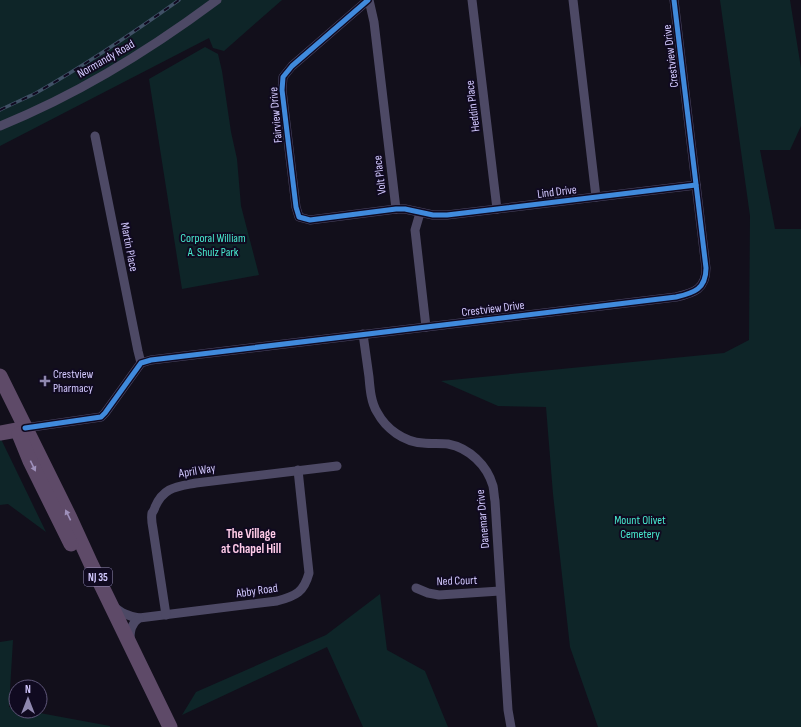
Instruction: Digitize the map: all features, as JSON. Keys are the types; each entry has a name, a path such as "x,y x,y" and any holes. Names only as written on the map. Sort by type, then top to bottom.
{"highway":[{"name":"NJ 35","path":"0,376 21,429 30,461 160,727"},
{"name":"NJ 35","path":"0,399 21,429 70,518 170,727"},
{"path":"0,433 21,429"}],"street":[{"name":"Normandy Road","path":"0,126 42,108 83,87 139,54 197,15 216,0"},
{"name":"Volt Place","path":"368,0 374,22 396,210 420,213"},
{"name":"Fairview Drive","path":"368,0 292,66 283,77 282,90 296,207 299,217 310,220 396,210"},
{"name":"Heddin Place","path":"472,0 497,210"},
{"path":"573,0 596,197"},
{"name":"Crestview Drive","path":"141,363 151,360 676,297 693,292 701,286 706,274 674,0"},
{"name":"Martin Place","path":"95,136 141,363"},
{"name":"Lind Drive","path":"420,213 447,215 497,210 696,185"},
{"path":"420,213 415,230 426,327"},
{"name":"Danemar Drive","path":"363,334 372,400 377,414 385,424 394,432 407,439 423,443 440,443 462,449 478,460 486,471 493,487 508,710 511,727"},
{"path":"21,429 101,417 141,363"},
{"name":"April Way","path":"166,615 152,519 152,513 158,500 164,493 176,487 196,483 337,466"},
{"name":"Abby Road","path":"110,604 125,615 139,618 277,601 290,598 302,590 309,573 298,470"},
{"name":"Ned Court","path":"416,588 428,593 439,595 500,591"},
{"path":"129,644 132,625 139,618"}],"green space":[{"path":"0,0 282,0 224,51 213,48 209,38 0,146"},
{"name":"Mount Olivet Cemetery","path":"720,0 790,0 801,68 801,126 790,150 760,150 775,229 801,229 801,727 598,727 570,647 553,494 546,407 498,406 441,381 724,353 749,340 750,216"},
{"name":"Corporal William A. Shulz Park","path":"205,47 218,54 237,159 241,206 259,275 182,289 149,79"},
{"path":"0,437 46,532 8,504 0,505"},
{"path":"380,594 387,650 425,671 448,727 363,727 327,647 182,715 196,692 326,635"},
{"path":"13,640 11,679 8,679 8,719 48,719 48,715 110,727 0,727 0,642"}],"railway":[{"path":"0,110 36,93 73,71 126,37 179,0"}],"cycle path":[{"path":"368,0 292,66 283,77 282,90 296,207 299,217 310,220 396,209 405,209 433,215 447,215 696,185"},
{"path":"25,428 101,417 141,363 151,360 676,297 688,294 698,289 704,281 706,268 674,0"}],"place":[{"name":"Crestview Pharmacy","path":"45,381"}],"district":[{"name":"The Village at Chapel Hill","path":"251,542"}]}
